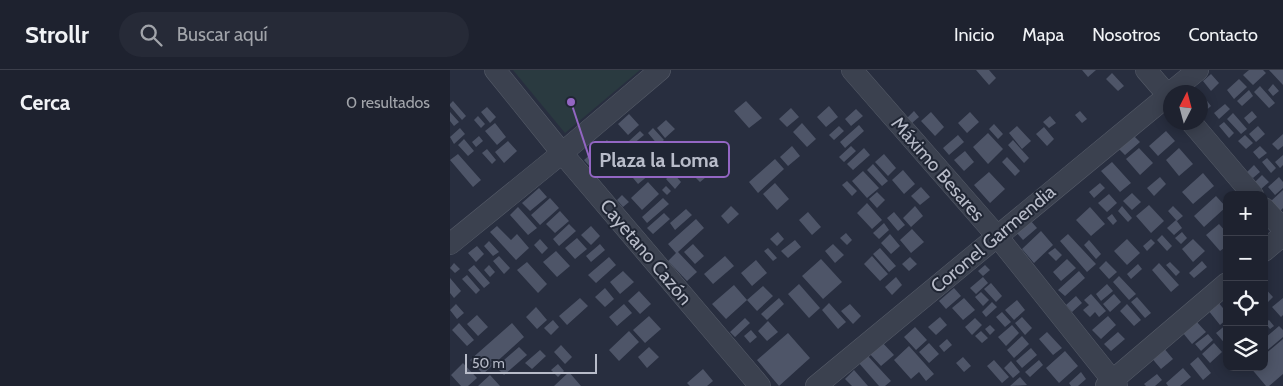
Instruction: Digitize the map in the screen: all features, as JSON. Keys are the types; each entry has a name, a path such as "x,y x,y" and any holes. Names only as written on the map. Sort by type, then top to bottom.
{"street":[{"name":"Cayetano Cazón","path":"495,70 562,153 760,386"},
{"path":"450,244 660,70"},
{"name":"Máximo Besares","path":"852,70 997,236 1112,384"},
{"path":"1146,70 1163,88"},
{"name":"Coronel Garmendia","path":"1181,85 1198,70"},
{"name":"Coronel Garmendia","path":"816,386 1163,101"},
{"path":"1198,130 1250,191"},
{"path":"1268,212 1283,229"},
{"path":"1268,248 1283,235"},
{"path":"1112,384 1223,287"}],"shaded area":[{"path":"513,70 640,70 565,133"}],"building":[{"path":"976,70 989,70 996,78 989,85"},
{"path":"1082,70 1096,70 1088,77"},
{"path":"1249,70 1263,70 1266,73 1253,85 1243,75"},
{"path":"1269,70 1283,70 1283,85"},
{"path":"1112,73 1124,86 1118,91 1106,79"},
{"path":"1211,74 1219,83 1211,91 1203,81"},
{"path":"1239,79 1247,87 1234,99 1227,90"},
{"path":"1273,84 1279,91 1273,96 1268,90"},
{"path":"1260,86 1275,103 1269,108 1254,92"},
{"path":"1249,90 1253,96 1242,106 1237,101"},
{"path":"453,101 466,116 462,120 450,106"},
{"path":"746,101 762,118 749,128 734,111"},
{"path":"1225,104 1230,109 1219,119 1214,113"},
{"path":"829,106 838,117 826,127 817,117"},
{"path":"487,107 496,117 490,123 481,112"},
{"path":"791,108 799,117 787,127 779,119"},
{"path":"856,109 863,116 851,126 845,119"},
{"path":"914,111 919,117 912,123 907,118"},
{"path":"1080,111 1087,119 1082,123 1075,115"},
{"path":"1252,111 1257,117 1249,124 1244,118"},
{"path":"450,112 459,122 454,126 450,121"},
{"path":"931,112 944,127 935,136 921,121"},
{"path":"970,112 979,122 967,133 958,123"},
{"path":"1233,113 1247,129 1241,134 1227,119"},
{"path":"629,114 639,125 628,135 618,124"},
{"path":"478,116 485,124 481,128 474,120"},
{"path":"1050,116 1056,123 1049,128 1043,122"},
{"path":"666,120 675,129 665,138 657,128"},
{"path":"1224,122 1234,133 1229,138 1219,126"},
{"path":"495,123 506,137 497,145 485,131"},
{"path":"802,123 816,139 807,147 793,132"},
{"path":"994,124 1003,134 998,139 989,129"},
{"path":"859,125 864,131 845,148 840,142"},
{"path":"839,126 844,131 834,140 829,135"},
{"path":"1017,126 1031,141 1022,149 1009,133"},
{"path":"1258,126 1265,134 1256,142 1249,134"},
{"path":"1044,127 1054,139 1047,146 1036,134"},
{"path":"460,128 465,134 454,144 450,137"},
{"path":"653,128 664,140 658,145 648,133"},
{"path":"640,131 644,135 632,145 629,141"},
{"path":"1166,131 1175,141 1158,156 1149,146"},
{"path":"988,133 1003,149 988,164 973,147"},
{"path":"1283,134 1283,146 1278,150 1272,144"},
{"path":"958,135 964,142 949,155 943,148"},
{"path":"1133,135 1140,142 1125,155 1118,148"},
{"path":"1245,135 1253,143 1246,149 1238,141"},
{"path":"479,136 483,141 476,147 472,142"},
{"path":"464,139 474,151 468,156 458,145"},
{"path":"607,140 622,156 599,177 584,160"},
{"path":"1013,140 1029,158 1024,163 1008,145"},
{"path":"508,141 517,151 504,163 495,152"},
{"path":"792,146 800,156 788,166 780,157"},
{"path":"851,146 856,151 844,162 839,157"},
{"path":"1260,146 1267,153 1259,159 1253,152"},
{"path":"864,148 870,155 853,170 847,164"},
{"path":"1139,148 1153,163 1140,175 1126,159"},
{"path":"1179,148 1193,164 1179,176 1166,160"},
{"path":"487,149 496,160 492,164 482,153"},
{"path":"965,151 974,162 964,171 954,160"},
{"path":"458,154 481,180 473,187 450,160"},
{"path":"884,154 896,168 888,176 875,162"},
{"path":"660,155 672,167 659,178 648,166"},
{"path":"1283,155 1283,165 1280,168 1275,162"},
{"path":"1007,157 1020,171 1015,176 1002,162"},
{"path":"1267,158 1276,168 1271,173 1262,162"},
{"path":"775,159 784,169 758,193 749,182"},
{"path":"1112,162 1131,183 1120,192 1101,171"},
{"path":"873,164 888,181 882,186 867,170"},
{"path":"1254,165 1260,172 1253,178 1247,172"},
{"path":"705,166 711,173 700,182 694,176"},
{"path":"643,169 649,175 638,184 633,178"},
{"path":"903,170 915,184 904,194 892,180"},
{"path":"863,171 879,188 867,198 852,181"},
{"path":"989,172 1005,189 990,203 974,185"},
{"path":"673,173 681,182 675,189 666,179"},
{"path":"1203,173 1214,186 1193,204 1182,192"},
{"path":"1262,175 1269,182 1260,190 1254,183"},
{"path":"1160,177 1166,184 1154,196 1147,188"},
{"path":"1279,177 1283,182 1283,188 1275,195 1268,187"},
{"path":"847,181 857,191 852,196 842,185"},
{"path":"648,182 659,194 642,210 631,198"},
{"path":"775,183 789,199 777,210 763,194"},
{"path":"1100,183 1105,188 1094,198 1089,192"},
{"path":"666,186 671,191 667,195 662,190"},
{"path":"921,187 930,197 920,205 911,196"},
{"path":"539,188 547,197 530,211 522,203"},
{"path":"1283,190 1283,208 1280,211 1271,201"},
{"path":"877,192 885,200 877,208 869,199"},
{"path":"1132,193 1141,202 1132,210 1123,201"},
{"path":"1109,194 1117,203 1107,212 1098,203"},
{"path":"622,195 629,202 623,207 617,200"},
{"path":"1216,196 1223,204 1223,210 1204,227 1194,216"},
{"path":"550,198 559,208 540,225 531,215"},
{"path":"663,198 669,204 647,223 642,217"},
{"path":"867,203 882,220 872,229 857,213"},
{"path":"1149,205 1164,221 1151,233 1136,216"},
{"path":"731,206 739,214 728,224 721,216"},
{"path":"915,206 923,216 911,227 903,218"},
{"path":"1122,206 1132,218 1128,222 1118,211"},
{"path":"1173,206 1183,216 1177,221 1168,211"},
{"path":"518,207 537,228 528,235 510,215"},
{"path":"1090,207 1105,224 1091,236 1076,220"},
{"path":"686,209 692,215 675,230 670,223"},
{"path":"560,211 569,221 555,233 546,224"},
{"path":"808,212 821,227 812,235 799,220"},
{"path":"894,212 905,225 898,231 887,218"},
{"path":"664,213 670,219 653,234 647,228"},
{"path":"1112,214 1117,221 1113,225 1107,218"},
{"path":"696,219 704,228 678,252 697,272 687,281 668,261 676,253 668,244"},
{"path":"1030,220 1037,228 1023,240 1016,232"},
{"path":"1176,220 1182,228 1174,235 1167,228"},
{"path":"884,223 889,230 879,239 873,233"},
{"path":"569,224 576,231 559,246 553,239"},
{"path":"1219,224 1223,228 1223,249 1220,251 1206,235"},
{"path":"497,226 511,240 517,234 529,248 516,260 490,232"},
{"path":"591,226 600,236 591,245 581,235"},
{"path":"912,229 924,242 911,253 900,240"},
{"path":"1041,231 1053,245 1034,263 1022,249"},
{"path":"778,232 784,239 777,246 770,239"},
{"path":"1182,232 1187,238 1181,244 1175,238"},
{"path":"846,233 852,240 847,245 840,238"},
{"path":"890,234 900,246 891,254 881,243"},
{"path":"1068,234 1096,264 1087,272 1060,241"},
{"path":"1162,235 1172,246 1167,251 1157,240"},
{"path":"577,238 587,249 575,259 565,248"},
{"path":"540,239 548,248 542,254 534,245"},
{"path":"1127,239 1140,253 1127,265 1114,251"},
{"path":"1151,239 1155,243 1147,251 1143,246"},
{"path":"1193,239 1205,251 1193,262 1182,249"},
{"path":"795,240 801,247 788,258 781,251"},
{"path":"1089,240 1101,254 1096,259 1084,245"},
{"path":"489,241 499,252 493,256 484,246"},
{"path":"600,244 605,250 591,262 586,256"},
{"path":"693,244 704,256 695,264 684,252"},
{"path":"833,244 844,255 835,263 825,251"},
{"path":"477,246 484,254 476,262 468,253"},
{"path":"768,248 777,258 773,261 764,251"},
{"path":"880,248 896,266 889,272 873,254"},
{"path":"1055,248 1062,255 1056,261 1048,253"},
{"path":"556,251 570,266 557,277 543,262"},
{"path":"499,256 510,268 504,274 493,261"},
{"path":"725,256 734,266 713,284 704,274"},
{"path":"872,256 888,274 880,281 864,264"},
{"path":"609,257 616,265 596,283 588,275"},
{"path":"910,257 917,264 909,271 902,264"},
{"path":"821,259 842,282 823,299 802,276"},
{"path":"1067,259 1076,268 1061,281 1053,272"},
{"path":"756,260 767,273 752,286 741,273"},
{"path":"1106,261 1117,272 1109,279 1099,268"},
{"path":"1202,261 1207,267 1194,278 1189,273"},
{"path":"527,262 547,284 538,293 517,270"},
{"path":"1170,262 1180,272 1176,276 1166,265"},
{"path":"454,263 460,269 455,273 450,268"},
{"path":"1159,263 1179,285 1171,292 1152,270"},
{"path":"1138,264 1142,269 1131,279 1127,274"},
{"path":"474,265 490,283 484,288 468,270"},
{"path":"489,265 495,272 490,277 484,270"},
{"path":"985,265 990,270 983,276 978,271"},
{"path":"623,271 634,282 620,294 610,282"},
{"path":"1079,271 1085,278 1065,296 1058,290"},
{"path":"467,275 480,290 476,294 462,279"},
{"path":"1119,276 1136,294 1129,300 1113,282"},
{"path":"896,277 902,285 892,295 885,287"},
{"path":"983,277 988,283 976,294 970,288"},
{"path":"450,278 461,291 454,298 450,293"},
{"path":"991,283 1002,296 996,302 984,289"},
{"path":"799,284 820,308 809,318 788,294"},
{"path":"1107,284 1113,291 1101,301 1096,294"},
{"path":"734,285 747,300 726,319 712,304"},
{"path":"763,286 773,296 757,311 747,300"},
{"path":"605,288 614,299 605,307 595,297"},
{"path":"954,288 961,296 946,309 939,301"},
{"path":"639,291 651,304 640,314 628,301"},
{"path":"1268,291 1273,297 1268,302"},
{"path":"981,292 989,300 983,306 975,297"},
{"path":"1091,294 1106,311 1099,317 1095,312 1090,317 1083,310 1089,305 1084,300"},
{"path":"1114,294 1121,302 1110,312 1103,304"},
{"path":"1076,296 1082,303 1072,312 1066,305"},
{"path":"1137,297 1151,313 1145,318 1131,302"},
{"path":"580,298 588,306 567,325 559,316"},
{"path":"779,298 784,304 767,320 761,314"},
{"path":"964,298 975,310 963,320 952,308"},
{"path":"1283,298 1283,315 1281,317 1272,307"},
{"path":"1017,300 1025,310 1014,320 1005,310"},
{"path":"992,302 997,307 986,317 982,312"},
{"path":"1218,302 1223,308 1223,322 1220,325 1208,310"},
{"path":"829,303 846,322 838,329 822,310"},
{"path":"456,304 464,313 457,319 450,310"},
{"path":"624,304 632,313 617,326 609,317"},
{"path":"850,304 861,316 853,324 841,311"},
{"path":"1127,304 1141,320 1134,326 1120,311"},
{"path":"536,307 547,320 537,329 526,317"},
{"path":"1002,312 1011,322 1005,327 996,317"},
{"path":"477,315 488,327 478,336 467,324"},
{"path":"649,316 661,329 645,343 633,330"},
{"path":"1108,316 1116,325 1101,339 1092,330"},
{"path":"940,317 947,325 936,335 928,327"},
{"path":"1022,317 1032,328 1025,335 1015,323"},
{"path":"745,318 750,323 735,337 730,332"},
{"path":"975,318 982,325 972,335 965,327"},
{"path":"553,320 559,327 551,335 544,328"},
{"path":"768,321 778,332 767,341 758,331"},
{"path":"1196,321 1206,332 1192,344 1183,333"},
{"path":"1268,321 1274,326 1270,329 1268,327"},
{"path":"459,323 474,340 467,346 452,330"},
{"path":"512,323 524,337 483,374 470,360"},
{"path":"990,325 995,330 990,335 985,329"},
{"path":"1012,325 1019,333 1006,346 998,337"},
{"path":"1279,326 1283,330 1283,337 1268,350 1268,336"},
{"path":"915,327 927,340 916,350 904,337"},
{"path":"1223,327 1223,341 1216,333"},
{"path":"751,330 757,337 750,343 744,336"},
{"path":"629,331 639,342 619,361 609,350"},
{"path":"981,331 988,338 982,343 975,336"},
{"path":"1047,332 1062,348 1053,355 1039,339"},
{"path":"1118,332 1125,339 1111,351 1104,344"},
{"path":"788,333 810,358 779,386 757,360"},
{"path":"1208,334 1213,340 1201,351 1195,344"},
{"path":"1022,336 1029,344 1014,358 1007,350"},
{"path":"947,339 952,345 944,352 939,346"},
{"path":"1283,339 1283,374 1269,386 1266,386 1253,371 1268,371 1268,352"},
{"path":"881,341 894,355 881,366 868,352"},
{"path":"929,343 939,354 929,363 919,352"},
{"path":"1214,343 1222,352 1210,363 1202,354"},
{"path":"561,345 572,357 565,364 554,352"},
{"path":"909,346 934,374 926,381 919,372 911,379 894,360"},
{"path":"1162,346 1173,359 1161,369 1150,356"},
{"path":"519,347 527,355 504,375 496,367"},
{"path":"649,347 659,357 647,368 638,357"},
{"path":"1031,348 1037,355 1022,368 1016,361"},
{"path":"540,350 546,356 532,369 525,363"},
{"path":"1065,351 1078,366 1059,383 1046,368"},
{"path":"867,355 891,381 885,386 879,386 858,362"},
{"path":"963,357 971,366 964,372 956,363"},
{"path":"1198,357 1211,373 1203,380 1190,364"},
{"path":"994,360 1009,377 1002,383 987,366"},
{"path":"1039,360 1043,365 1030,377 1025,372"},
{"path":"1011,361 1020,372 1013,378 1004,368"},
{"path":"463,363 477,378 468,386 461,386 451,375"},
{"path":"558,364 564,371 558,377 551,370"},
{"path":"1183,368 1191,377 1180,386 1168,386 1166,383"},
{"path":"703,369 713,381 707,386 690,386 687,383"},
{"path":"854,370 868,386 852,386 845,379"},
{"path":"569,372 581,386 554,386"},
{"path":"1081,372 1086,379 1078,386 1071,386 1069,383"},
{"path":"1157,374 1162,380 1155,386 1146,386 1144,384"},
{"path":"490,375 500,386 478,386"},
{"path":"1020,377 1027,385 1010,386"}],"place":[{"name":"Plaza la Loma","path":"571,102"}]}
